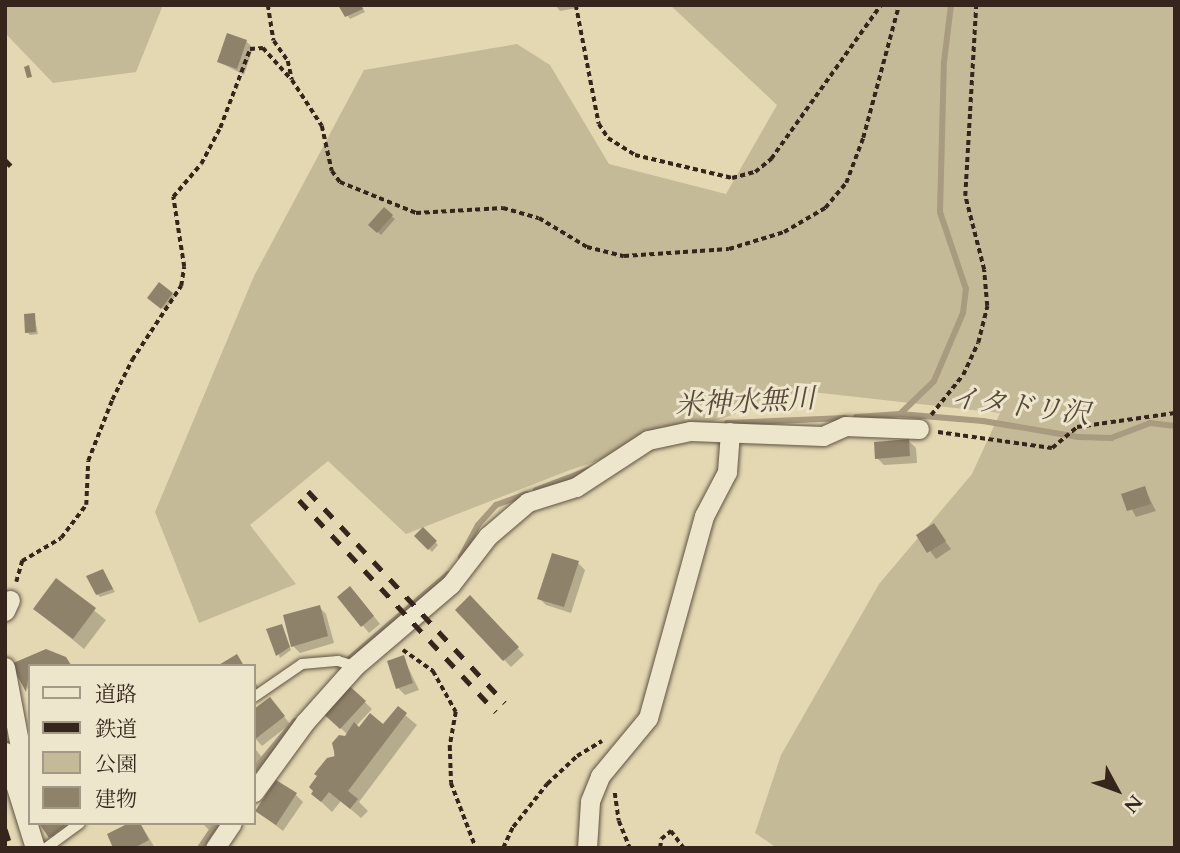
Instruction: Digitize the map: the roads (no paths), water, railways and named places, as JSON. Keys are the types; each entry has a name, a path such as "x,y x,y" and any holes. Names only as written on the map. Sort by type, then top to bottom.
{"street":[{"path":"256,789 347,664 389,638 451,584 488,536 528,502 576,487 648,440 690,431 823,436 845,426 919,429"},
{"path":"587,848 590,801 600,776 648,718 704,516 727,472 730,432"},
{"path":"5,667 26,779 24,809"},
{"path":"5,752 28,823"},
{"path":"29,825 35,848"},
{"path":"215,848 231,825"}],"lane":[{"path":"256,696 302,664 347,664"},
{"path":"46,848 77,825"}],"waterway":[{"name":"米神水無川","path":"900,414 934,381 963,313 966,289 940,212 944,62 951,5"},
{"name":"イタドリ沢","path":"856,417 900,414 983,421 1079,437 1111,438 1150,423 1175,426"},
{"name":"米神水無川","path":"727,423 845,418"},
{"name":"米神水無川","path":"536,490 588,470"},
{"name":"米神水無川","path":"461,557 478,525 496,505 526,494"},
{"name":"米神水無川","path":"348,660 448,574"},
{"name":"米神水無川","path":"256,768 295,721"},
{"name":"米神水無川","path":"200,848 216,825"}],"railway":[{"path":"5,160 11,166"},
{"path":"308,491 505,703"},
{"path":"299,500 496,712"},
{"path":"5,829 11,848"}]}
